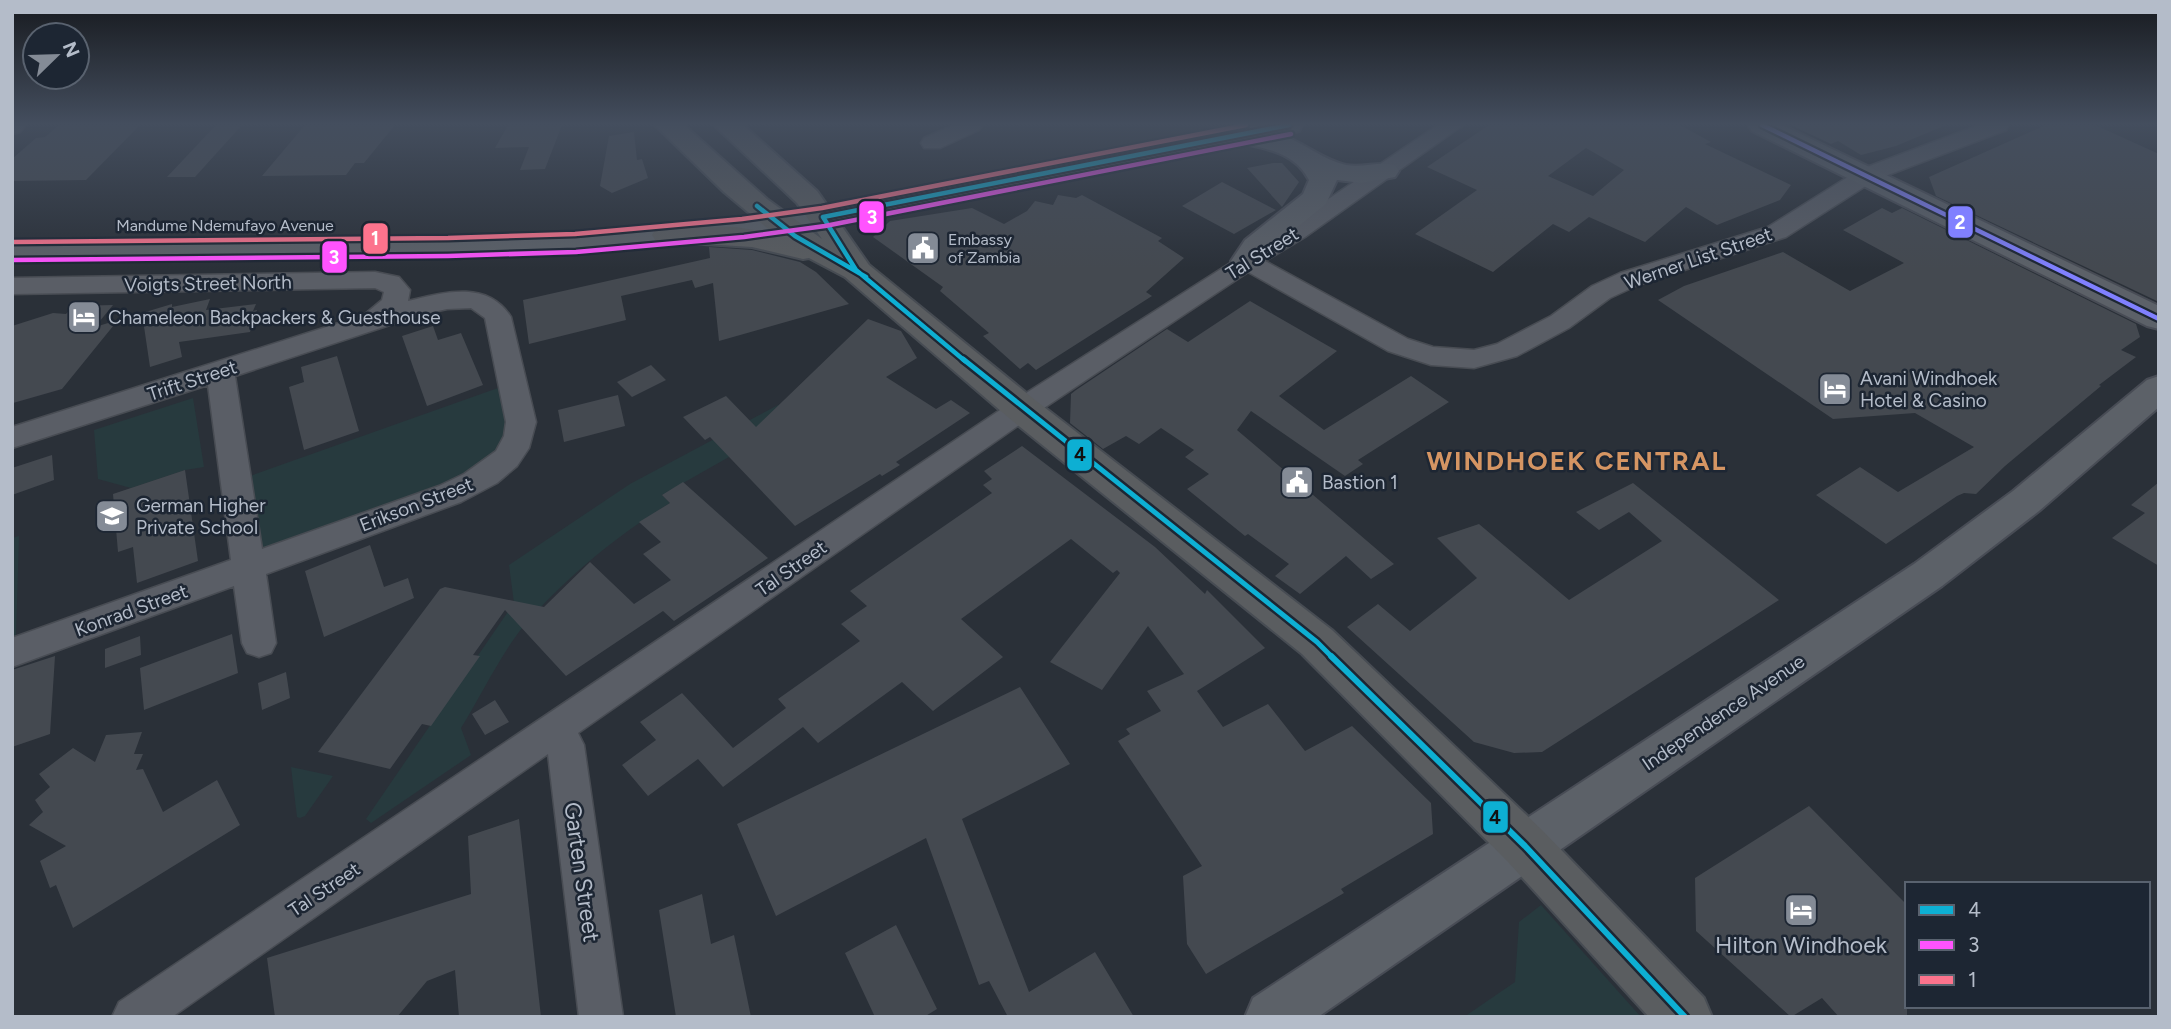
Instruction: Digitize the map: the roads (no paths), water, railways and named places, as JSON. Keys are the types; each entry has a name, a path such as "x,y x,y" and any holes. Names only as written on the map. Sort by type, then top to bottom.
{"highway":[{"path":"722,173 767,215 847,266 1022,409 1317,642 1525,846 1685,1017"},
{"path":"779,173 815,207 847,266"},
{"path":"667,235 737,235 764,238 847,266"}],"main road":[{"name":"Mandume Ndemufayo Avenue","path":"815,207 966,173"},
{"name":"Mandume Ndemufayo Avenue","path":"12,251 448,247 576,243 667,235 767,215 1016,173"},
{"path":"1247,261 1256,246 1315,198 1323,180 1320,173"},
{"path":"1340,173 1364,177 1378,173"},
{"path":"1863,173 2159,319"},
{"name":"Mandume Ndemufayo Avenue","path":"12,227 62,224 406,225 767,215"},
{"name":"Independence Avenue","path":"1272,1017 1939,566 2026,501 2159,388"}],"street":[{"name":"Tal Street","path":"134,1017 1022,409 1247,261 1296,232 1382,173"},
{"name":"Werner List Street","path":"1247,261 1398,345 1431,356 1474,359 1507,351 1560,321 1601,292 1629,279 1777,232 1872,173"},
{"name":"Voigts Street North","path":"12,286 375,280 390,283 397,290 395,303 371,323"},
{"name":"Erikson Street","path":"249,567 450,494 504,464 515,449 521,436 521,422 498,317 490,306 477,300 460,299 371,323"},
{"name":"Trift Street","path":"12,438 371,323"},
{"path":"220,371 258,643"},
{"name":"Konrad Street","path":"12,653 249,567"},
{"name":"Garten Street","path":"558,729 565,745 601,1017"}],"place":[{"name":"Embassy of Zambia","path":"923,248"},
{"name":"Chameleon Backpackers & Guesthouse","path":"84,317"},
{"name":"Avani Windhoek Hotel & Casino","path":"1835,389"},
{"name":"Bastion 1","path":"1297,482"},
{"name":"German Higher Private School","path":"112,516"},
{"name":"Hilton Windhoek","path":"1801,910"}],"district":[{"name":"WINDHOEK CENTRAL","path":"1577,461"}]}
